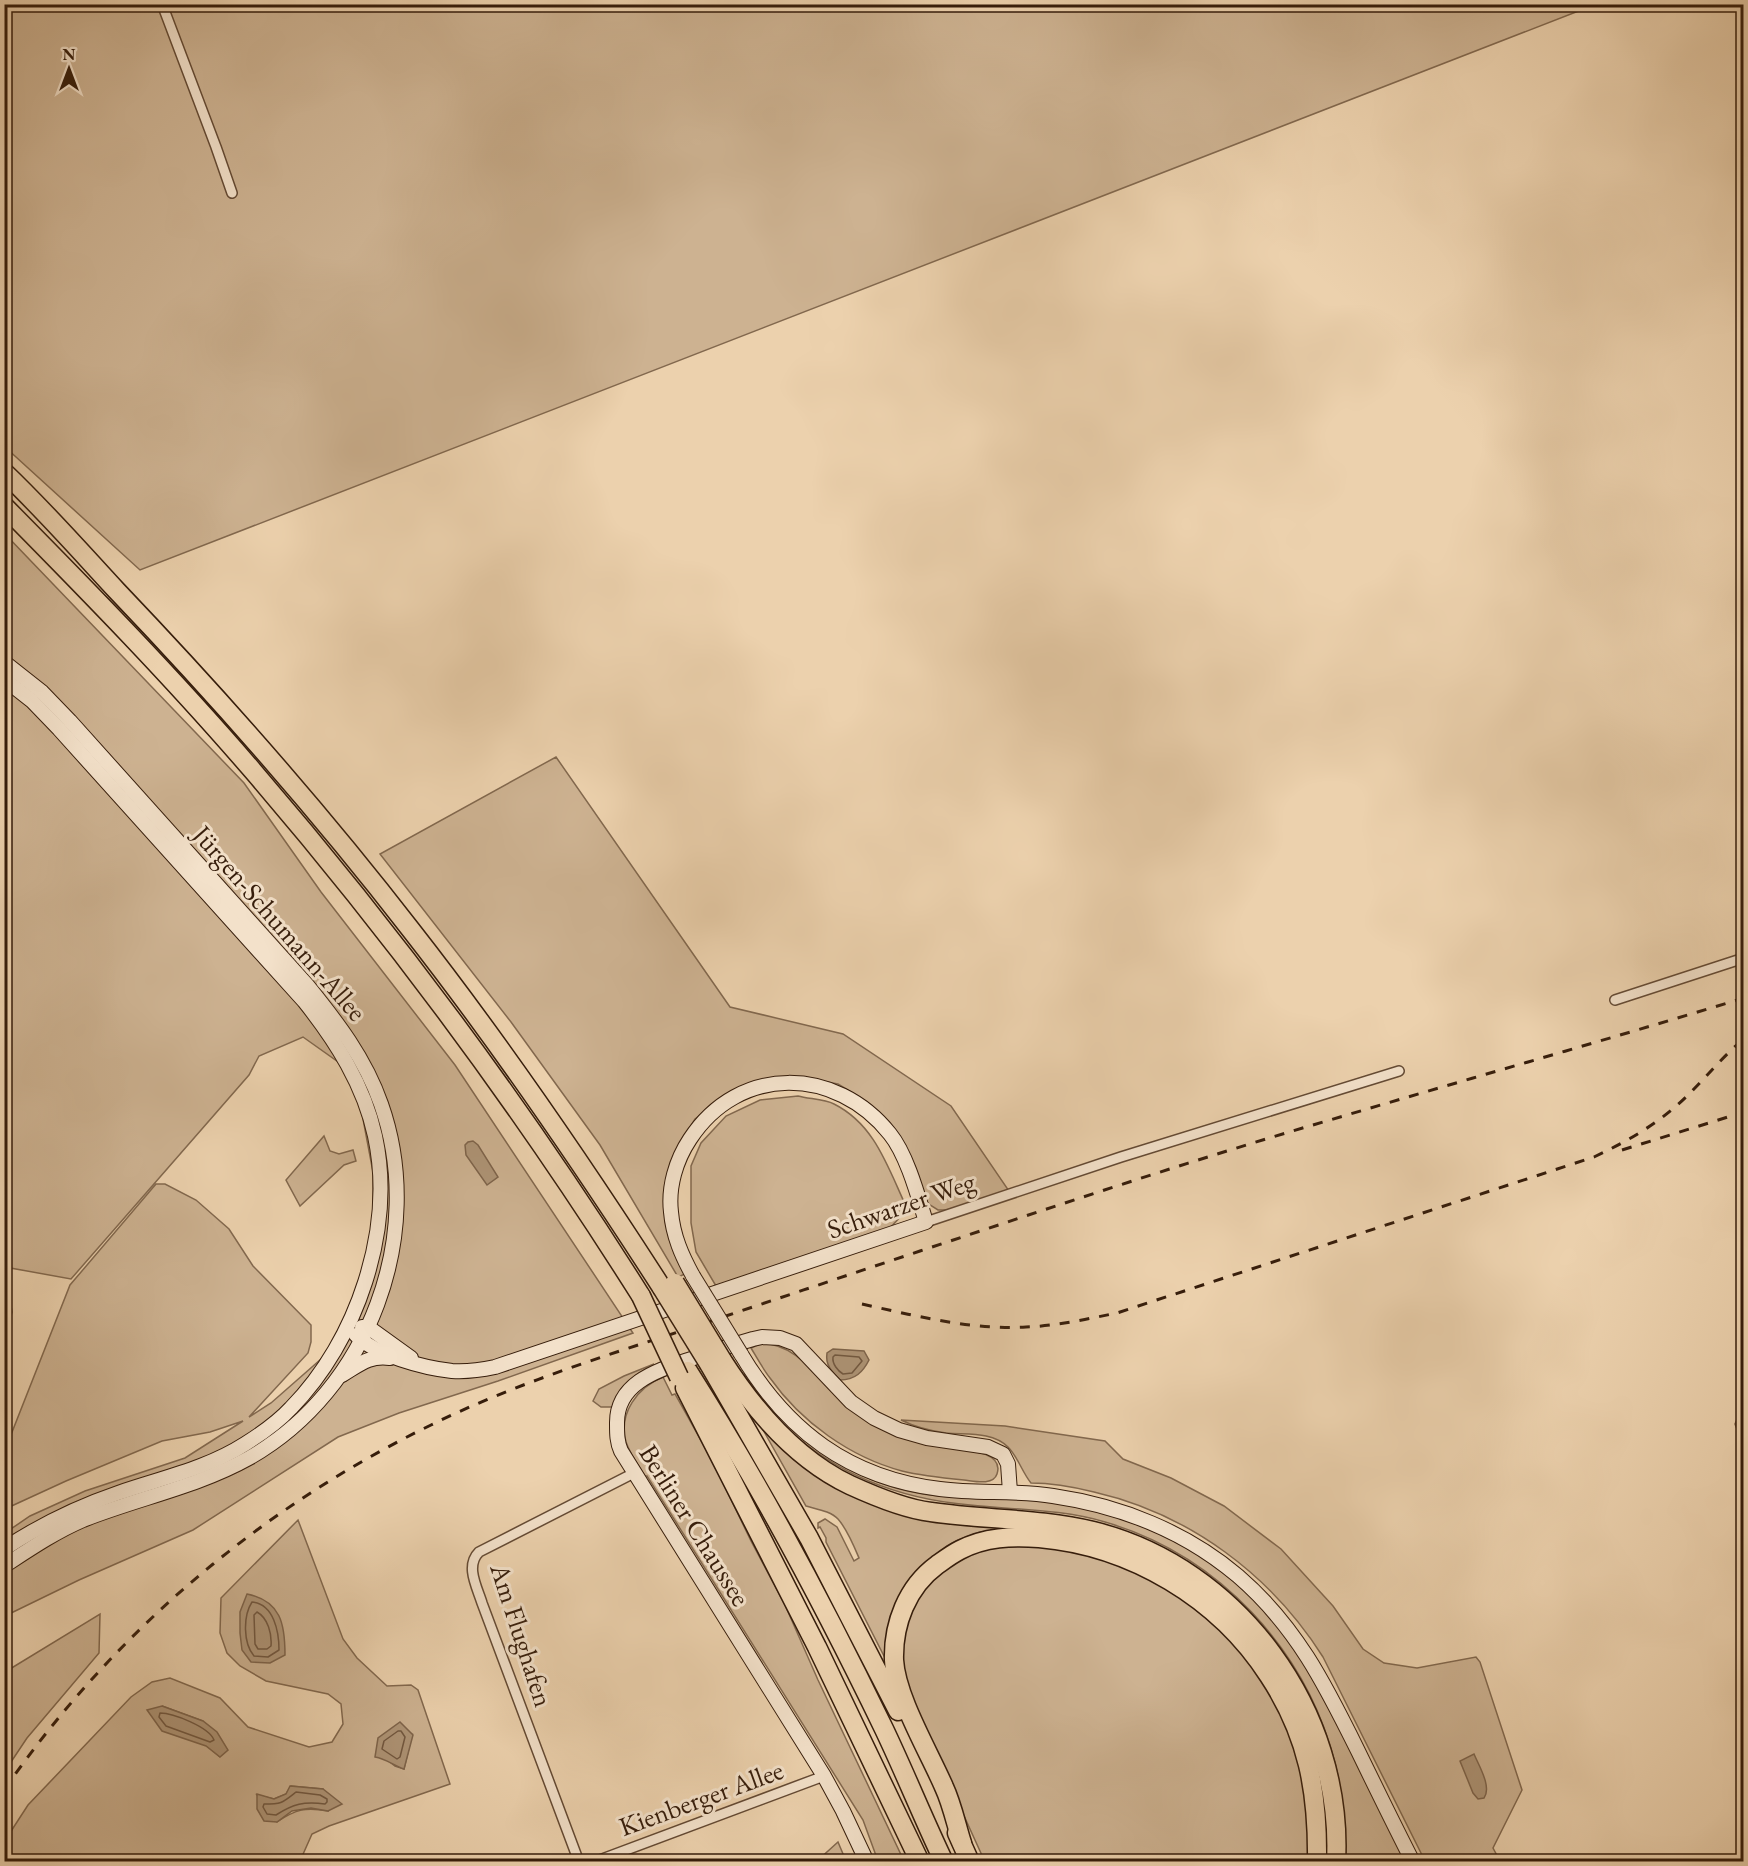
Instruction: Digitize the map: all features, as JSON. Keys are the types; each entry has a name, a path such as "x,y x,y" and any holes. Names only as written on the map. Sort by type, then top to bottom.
{"highway":[{"path":"4,472 206,686 354,859 416,937 513,1067 620,1222 669,1286 715,1362 809,1538 891,1698 970,1862"},
{"path":"4,506 68,570 197,708 301,828 398,948 480,1057 596,1224 641,1296 684,1374 920,1862"},
{"path":"715,1362 754,1407 794,1447 820,1468 849,1484 885,1499 929,1512 1063,1525 1094,1532 1156,1555 1186,1571 1207,1586 1253,1628 1272,1652 1306,1710 1320,1748 1332,1792 1337,1840 1336,1862"},
{"path":"684,1374 750,1475 836,1634 883,1729 944,1862"},
{"path":"962,1843 945,1789 900,1690 894,1662 895,1632 907,1599 932,1569 972,1544 1006,1537 1024,1537 1054,1539 1086,1546 1116,1554 1148,1569 1174,1583 1203,1604 1227,1624 1251,1650 1281,1696 1304,1748 1312,1782 1317,1862"},
{"path":"884,1789 915,1862"}],"street":[{"path":"162,4 232,193"},
{"name":"Jürgen-Schumann-Allee","path":"4,662 42,692 70,721 336,1020 370,1076 381,1105 394,1164 396,1198 394,1238 376,1311 338,1378 300,1420 274,1442 250,1457 200,1482 82,1521 49,1537 4,1566"},
{"name":"Jürgen-Schumann-Allee","path":"4,679 32,700 304,1001 341,1052 367,1108 380,1167 378,1224 364,1288 342,1340 310,1387 291,1408 243,1445 189,1471 77,1508 45,1523 4,1549"},
{"path":"1615,1000 1743,958"},
{"name":"Schwarzer Weg","path":"348,1326 361,1340 398,1359 451,1371 472,1371 495,1367 1121,1157 1399,1071"},
{"path":"926,1222 911,1174 892,1136 869,1111 841,1093 812,1084 763,1085 730,1099 714,1110 684,1146 671,1188 670,1210 673,1231 693,1276 772,1401 813,1439 851,1464 897,1482 940,1489 1052,1496 1092,1503 1124,1512 1174,1533 1209,1554 1238,1576 1269,1606 1295,1637 1318,1672 1413,1862"},
{"path":"348,1326 368,1327"},
{"name":"Schwarzer Weg","path":"368,1327 418,1364"},
{"name":"Berliner Chaussee","path":"867,1862 824,1776 619,1446 616,1417 621,1402 634,1385 656,1371 762,1337 780,1338 796,1344 851,1402 874,1418 899,1430 927,1438 988,1447 1003,1454 1008,1464 1011,1492"},
{"path":"338,1378 368,1359 379,1356 398,1359"},
{"name":"Am Flughafen","path":"579,1862 482,1603 472,1563 479,1552 634,1473"},
{"name":"Kienberger Allee","path":"594,1862 824,1776"}],"shaded area":[{"path":"4,5 1594,5 140,570 5,447"},
{"path":"5,534 244,783 321,892 455,1065 633,1333 399,1413 338,1437 193,1530 79,1580 5,1616 5,1533 30,1516 85,1491 185,1458 243,1421 210,1432 162,1441 5,1509 5,1450 70,1285 156,1184 165,1184 196,1200 229,1229 253,1266 311,1325 311,1342 308,1353 249,1417 271,1403 329,1352 350,1309 365,1264 373,1217 373,1172 360,1103 341,1064 303,1037 259,1056 249,1075 71,1279 5,1267"},
{"path":"556,757 730,1007 843,1034 951,1106 1009,1191 949,1210 938,1210 922,1196 906,1150 885,1118 858,1096 838,1084 804,1078 765,1080 733,1090 695,1119 683,1139 667,1223 674,1253 685,1274 678,1277 600,1145 511,1022 380,854"},
{"path":"798,1096 834,1104 848,1112 869,1134 878,1147 905,1204 902,1215 888,1230 716,1286 696,1252 691,1223 691,1166 701,1143 726,1116 760,1100"},
{"path":"324,1136 330,1151 339,1154 353,1150 356,1161 344,1165 300,1206 286,1180"},
{"path":"9,1294 12,1312 5,1339 5,1296"},
{"path":"762,1343 776,1345 798,1357 849,1405 932,1444 985,1454 997,1465 995,1478 983,1482 940,1478 902,1471 864,1457 846,1447 812,1423 782,1394 751,1348"},
{"path":"654,1364 636,1375 621,1389 614,1407 601,1407 593,1401 599,1389"},
{"path":"747,1374 784,1420 806,1440 854,1472 881,1483 939,1496 1027,1499 1092,1510 1142,1526 1167,1537 1213,1564 1234,1580 1262,1607 1303,1659 1317,1682 1405,1861 1343,1861 1340,1787 1335,1763 1321,1721 1303,1682 1279,1645 1252,1612 1220,1583 1185,1558 1146,1537 1105,1522 1055,1512 944,1502 895,1491 849,1472 807,1445 787,1428 744,1375"},
{"path":"663,1377 713,1462 785,1605 904,1861 878,1861 863,1820 630,1451 624,1431 632,1402 646,1387"},
{"path":"901,1420 1005,1426 1105,1441 1123,1459 1171,1478 1224,1506 1281,1549 1333,1606 1363,1649 1384,1663 1417,1668 1476,1657 1480,1662 1522,1790 1493,1848 1500,1861 1425,1861 1323,1657 1279,1600 1225,1552 1195,1532 1129,1502 1071,1487 1031,1483 1008,1447 994,1438 934,1431"},
{"path":"762,1428 822,1476 1013,1529 980,1532 958,1540 926,1562 915,1574 887,1656 884,1656 826,1538 820,1527 818,1528 818,1523 825,1519 837,1527 854,1561 859,1558 847,1533 835,1516 806,1506"},
{"path":"298,1520 343,1639 357,1658 387,1686 411,1685 418,1690 450,1784 312,1834 300,1861 228,1861 220,1856 194,1862 5,1861 4,1842 28,1805 131,1697 152,1682 170,1678 220,1698 248,1727 309,1747 332,1742 343,1724 341,1704 328,1694 266,1681 240,1666 227,1653 220,1633 221,1598","holes":["162,1706 203,1721 220,1757","412,1735 404,1769 395,1766 385,1758","291,1786 323,1789 328,1811 301,1810 277,1822 257,1795 274,1799 286,1794"]},
{"path":"1020,1542 1099,1555 1171,1588 1239,1646 1275,1699 1304,1771 1311,1861 985,1862 904,1684 900,1646 915,1597 959,1555"},
{"path":"100,1614 99,1653 27,1738 5,1771 5,1672"},
{"path":"838,1842 846,1861 817,1861"}],"water":[{"path":"473,1141 478,1145 498,1177 487,1185 466,1155 465,1145"},
{"path":"833,1349 864,1351 869,1360 858,1374 850,1379 840,1380 827,1361 827,1353"},
{"path":"1744,1415 1743,1445 1735,1424 1738,1417"},
{"path":"247,1594 258,1597 274,1608 282,1624 285,1655 270,1663 251,1662 242,1650 240,1612"},
{"path":"162,1706 203,1721 217,1732 228,1750 220,1757 206,1746 162,1731 147,1710"},
{"path":"400,1722 413,1735 404,1769 375,1757 378,1738"},
{"path":"1474,1754 1487,1788 1484,1798 1478,1799 1473,1793 1460,1761"},
{"path":"290,1786 323,1789 342,1804 328,1811 311,1808 292,1811 277,1822 264,1821 257,1809 257,1794 274,1799 286,1794"}],"railway":[{"path":"4,1790 93,1678 142,1627 194,1580 249,1536 307,1495 368,1458 461,1411 584,1363 1124,1184 1278,1135 1744,998"},
{"path":"862,1304 944,1321 1005,1327 1049,1325 1117,1313 1594,1157 1633,1137 1669,1112 1744,1039"},
{"path":"1622,1150 1744,1112"}]}
